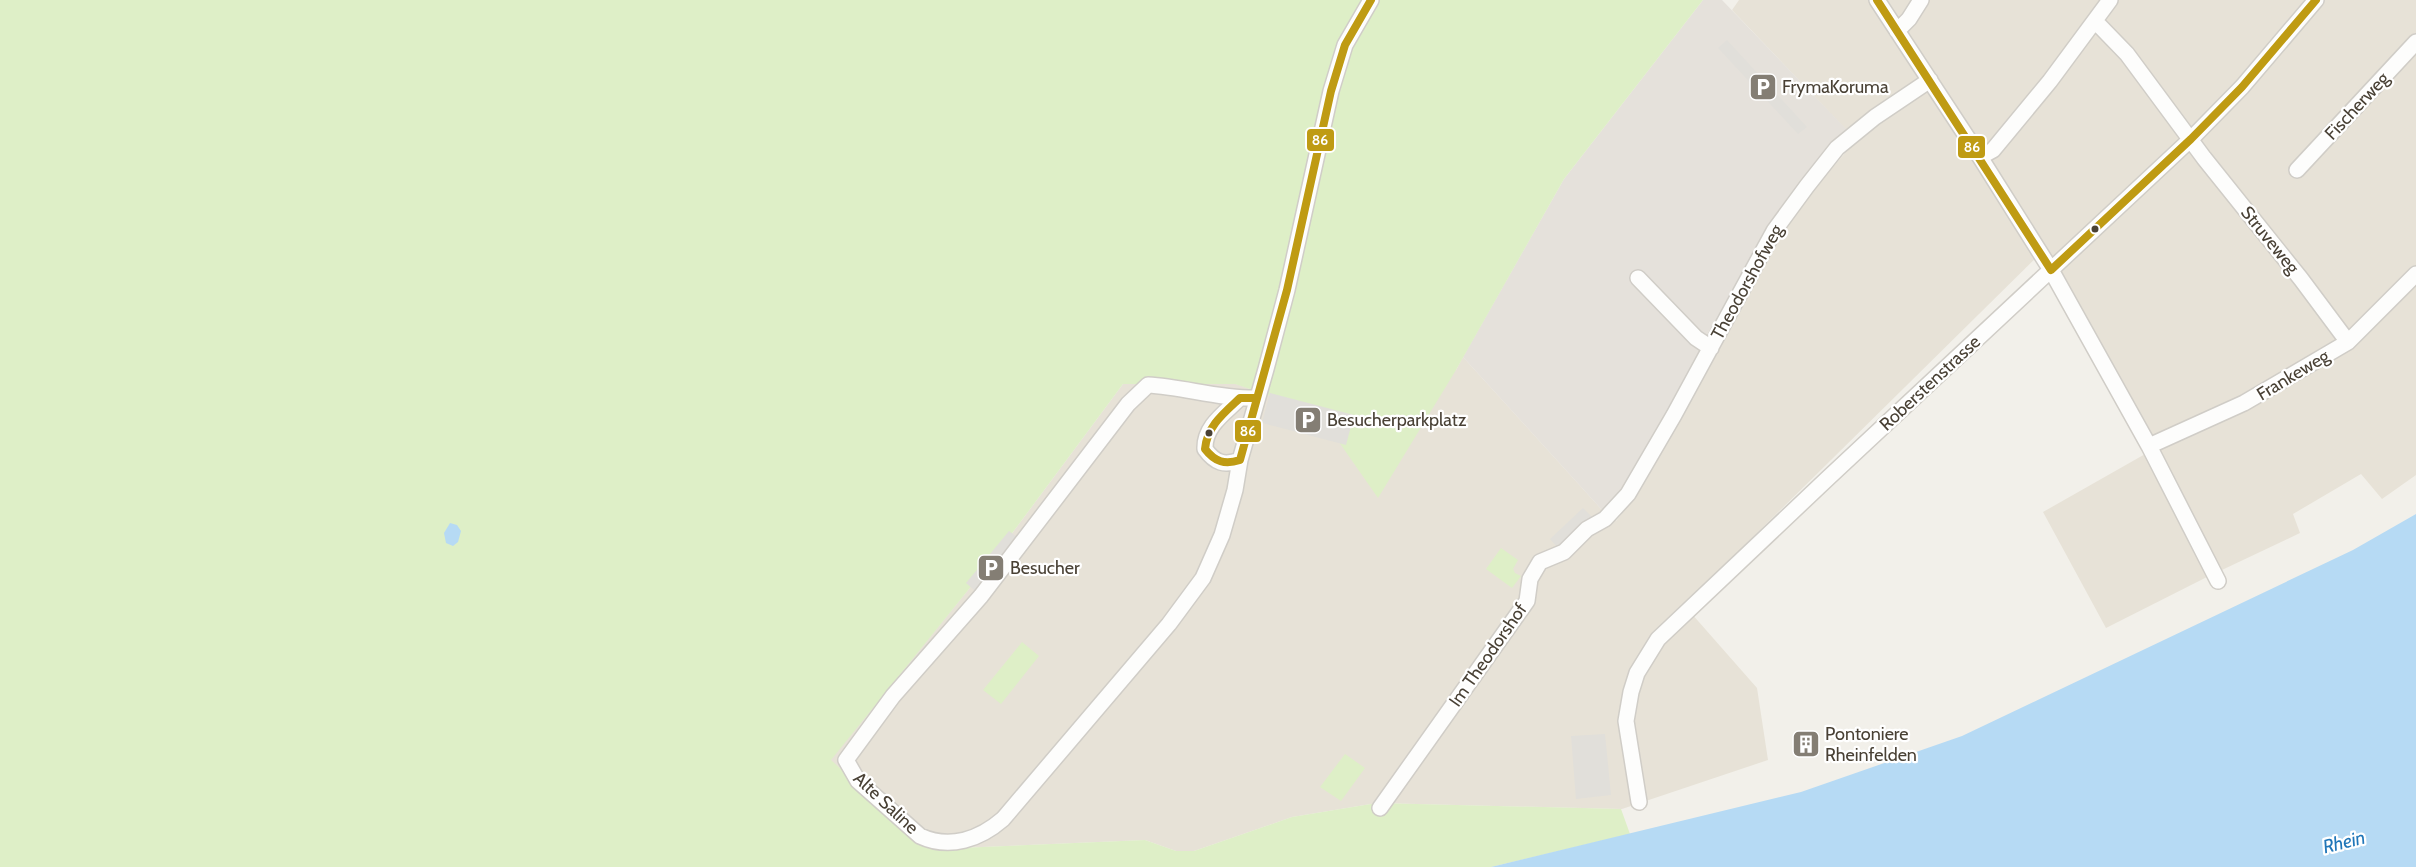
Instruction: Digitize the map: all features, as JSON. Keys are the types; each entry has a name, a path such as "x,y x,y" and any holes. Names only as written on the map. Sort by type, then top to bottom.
{"street":[{"name":"Alte Saline","path":"1257,398 1240,398 1169,386 1148,385 1128,404 981,596 894,696 857,743 846,760 858,781 920,836 926,839 952,843 974,838 990,830 1003,819 1169,624 1203,578 1222,535 1240,460 1287,290 1331,91 1345,45 1371,0"},
{"path":"1877,0 1980,157 2051,270 2149,446 2218,581"},
{"path":"1897,31 1909,19 1922,0"},
{"path":"1980,157 1993,150 2050,81 2110,0"},
{"name":"Roberstenstrasse","path":"1639,802 1626,721 1631,692 1637,673 1658,639 2192,139 2242,87 2316,0"},
{"name":"Struveweg","path":"2095,20 2127,54 2192,139 2204,158 2301,279 2348,342"},
{"name":"Fischerweg","path":"2298,170 2416,42"},
{"name":"Theodorshofweg","path":"1605,519 1628,494 1711,348 1774,231 1837,148 1875,117 1930,80"},
{"name":"Frankeweg","path":"2149,446 2244,403 2348,342 2416,274"},
{"path":"1638,278 1696,338 1711,348"},
{"path":"1240,398 1216,420 1205,442 1205,449 1217,462 1230,464 1240,460"},
{"name":"Im Theodorshof","path":"1380,808 1527,601 1530,579 1540,562 1564,552 1586,529 1605,519"}],"shaded area":[{"path":"1703,0 1722,0 1848,131 1789,196 1626,487 1603,511 1463,357 1564,179"},
{"path":"1739,0 2416,0 2416,475 2382,499 2361,474 2293,514 2300,533 2106,628 2043,512 2154,449 2046,248 1684,605 1757,688 1768,760 1622,809 1377,803 1292,817 1194,851 1176,851 1145,840 959,848 918,841 830,760 990,563 1123,384 1236,384 1318,412 1456,370 1463,357 1603,511 1616,521 1637,494 1688,403 1735,308 1790,218 1856,140 1732,10"},
{"name":"FrymaKoruma","path":"1727,40 1807,127 1798,134 1718,48"},
{"name":"Besucherparkplatz","path":"1270,393 1354,415 1346,445 1262,423"},
{"path":"1583,508 1592,517 1558,548 1550,539"},
{"name":"Besucher","path":"1009,531 1023,542 981,596 966,583"},
{"path":"1605,734 1611,795 1576,799 1571,736"}],"green space":[{"path":"0,0 1703,0 1564,179 1456,370 1378,498 1318,412 1235,384 1123,384 990,563 831,760 918,840 959,848 1145,840 1176,851 1194,851 1292,817 1377,803 1621,809 1630,834 1491,867 0,867"},
{"path":"1501,548 1518,560 1513,569 1515,573 1521,576 1512,588 1486,569"},
{"path":"1022,642 1039,656 1001,704 983,690"},
{"path":"1345,754 1365,768 1341,801 1320,787"}],"water":[{"name":"Rhein","path":"2416,514 2416,867 1491,867 1801,792 1962,736 2353,550"},
{"path":"450,523 457,525 461,531 458,542 453,546 446,543 444,533"}],"transit line":[{"name":"86","path":"1257,398 1240,398 1217,420 1209,433 1205,449 1217,460 1225,462 1240,460 1287,290 1331,91 1345,45 1371,0"},
{"name":"86","path":"1877,0 2051,270 2191,139 2242,87 2316,0"}],"place":[{"name":"FrymaKoruma","path":"1763,87"},
{"name":"Besucherparkplatz","path":"1308,420"},
{"name":"Besucher","path":"991,568"},
{"name":"Pontoniere Rheinfelden","path":"1806,744"}]}
